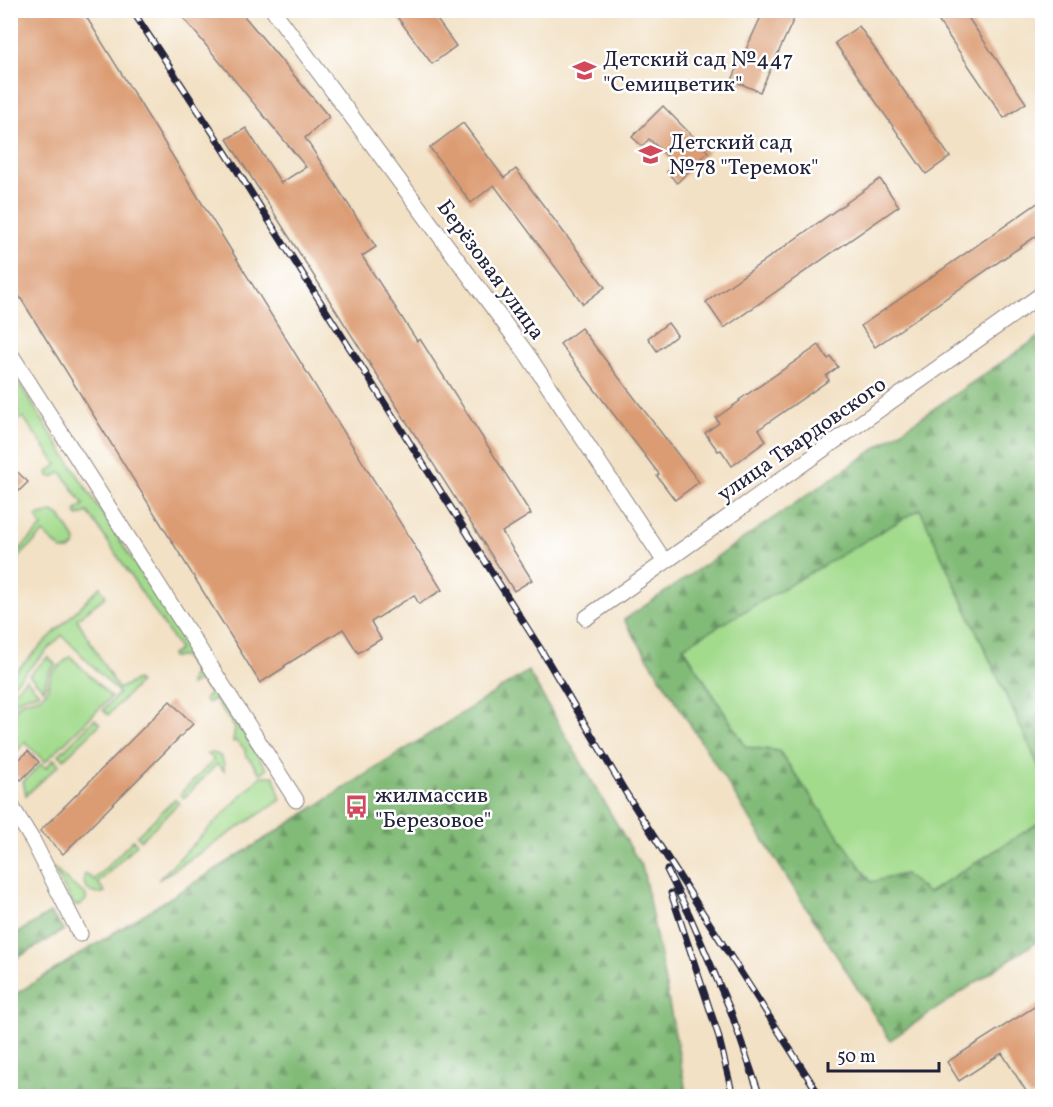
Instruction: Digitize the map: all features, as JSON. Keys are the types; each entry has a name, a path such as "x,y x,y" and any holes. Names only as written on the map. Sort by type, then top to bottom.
{"street":[{"name":"Берёзовая улица","path":"273,10 527,354 665,562"},
{"name":"улица Твардовского","path":"586,618 1042,294"},
{"path":"10,353 296,800"},
{"path":"10,804 33,841 80,934"}],"green space":[{"path":"1042,335 1042,773 920,509 683,647 746,747 779,751 871,882 904,874 928,893 1042,821 1042,938 890,1040 624,620"},
{"path":"10,371 267,770 260,773 245,753 245,749 236,741 233,742 235,728 214,699 207,703 205,701 210,694 200,680 190,685 191,677 195,672 184,657 172,657 171,655 179,648 88,512 78,516 76,513 76,510 84,505 61,472 51,477 48,475 49,471 57,465 23,417 14,423 12,420 12,417 19,412 11,399"},
{"path":"920,509 1042,773 1042,821 928,894 904,874 871,883 779,751 746,747 683,646"},
{"path":"52,512 60,516 76,541 75,545 70,550 62,550 43,533 12,564 11,558 42,527 36,516"},
{"path":"100,587 106,596 77,619 118,689 137,680 139,683 108,715 103,710 119,693 62,635 11,687 11,676"},
{"path":"70,656 111,697 45,762 25,742 11,758 11,713 23,701 40,697 47,691 51,674"},
{"path":"48,657 56,665 48,673 44,690 29,675"},
{"path":"528,671 643,869 687,1096 11,1096 11,997"},
{"path":"26,679 39,693 22,697 13,706 11,694"},
{"path":"95,719 100,724 64,759 59,755"},
{"path":"207,753 221,757 224,771 217,764 184,798 180,794 214,760"},
{"path":"54,759 59,765 26,795 23,782 41,764 46,768"},
{"path":"261,776 274,776 281,800 158,880"},
{"path":"175,799 179,803 141,840 137,836"},
{"path":"133,840 137,844 98,883 105,892 95,893 88,890 84,883 85,873 94,880"},
{"path":"51,866 86,895 86,900 81,905 74,905"},
{"path":"50,913 64,930 11,962 11,937"}],"building":[{"path":"10,10 82,10 442,590 419,604 414,595 371,622 381,639 358,653 343,629 260,683 10,281"},
{"path":"177,10 239,10 329,117 305,138 376,247 362,256 417,341 420,339 531,514 502,532 532,580 514,591 227,139 246,128 281,183 306,167"},
{"path":"392,10 430,10 456,46 432,64"},
{"path":"764,10 798,10 760,92 732,80"},
{"path":"931,10 963,10 1026,103 1004,118"},
{"path":"859,26 950,157 926,174 835,43"},
{"path":"663,106 708,152 677,183 667,172 675,164 649,139 642,146 632,137"},
{"path":"463,123 504,178 516,169 605,287 583,304 494,185 471,203 430,148"},
{"path":"880,179 899,206 724,328 706,302"},
{"path":"1042,200 1042,232 875,347 861,326"},
{"path":"668,323 677,335 657,351 648,338"},
{"path":"581,328 699,482 675,500 657,476 659,474 560,344"},
{"path":"819,345 828,359 831,357 838,367 826,376 829,380 759,429 766,441 732,466 705,433 719,423 716,418 739,400"},
{"path":"10,465 28,482 10,500"},
{"path":"170,701 193,724 63,854 40,831"},
{"path":"28,751 39,762 21,780 10,768"},
{"path":"1042,1002 1042,1096 1029,1096 1002,1053 959,1081 947,1062"}],"railway":[{"path":"132,10 219,142 540,648 626,793 820,1096"},
{"path":"667,870 689,914 731,1012 760,1096"},
{"path":"671,893 718,1034 733,1096"}],"place":[{"name":"Детский сад №447 \"Семицветик\"","path":"585,71"},
{"name":"Детский сад №78 \"Теремок\"","path":"651,154"},
{"name":"жилмассив \"Березовое\"","path":"357,807"}]}
